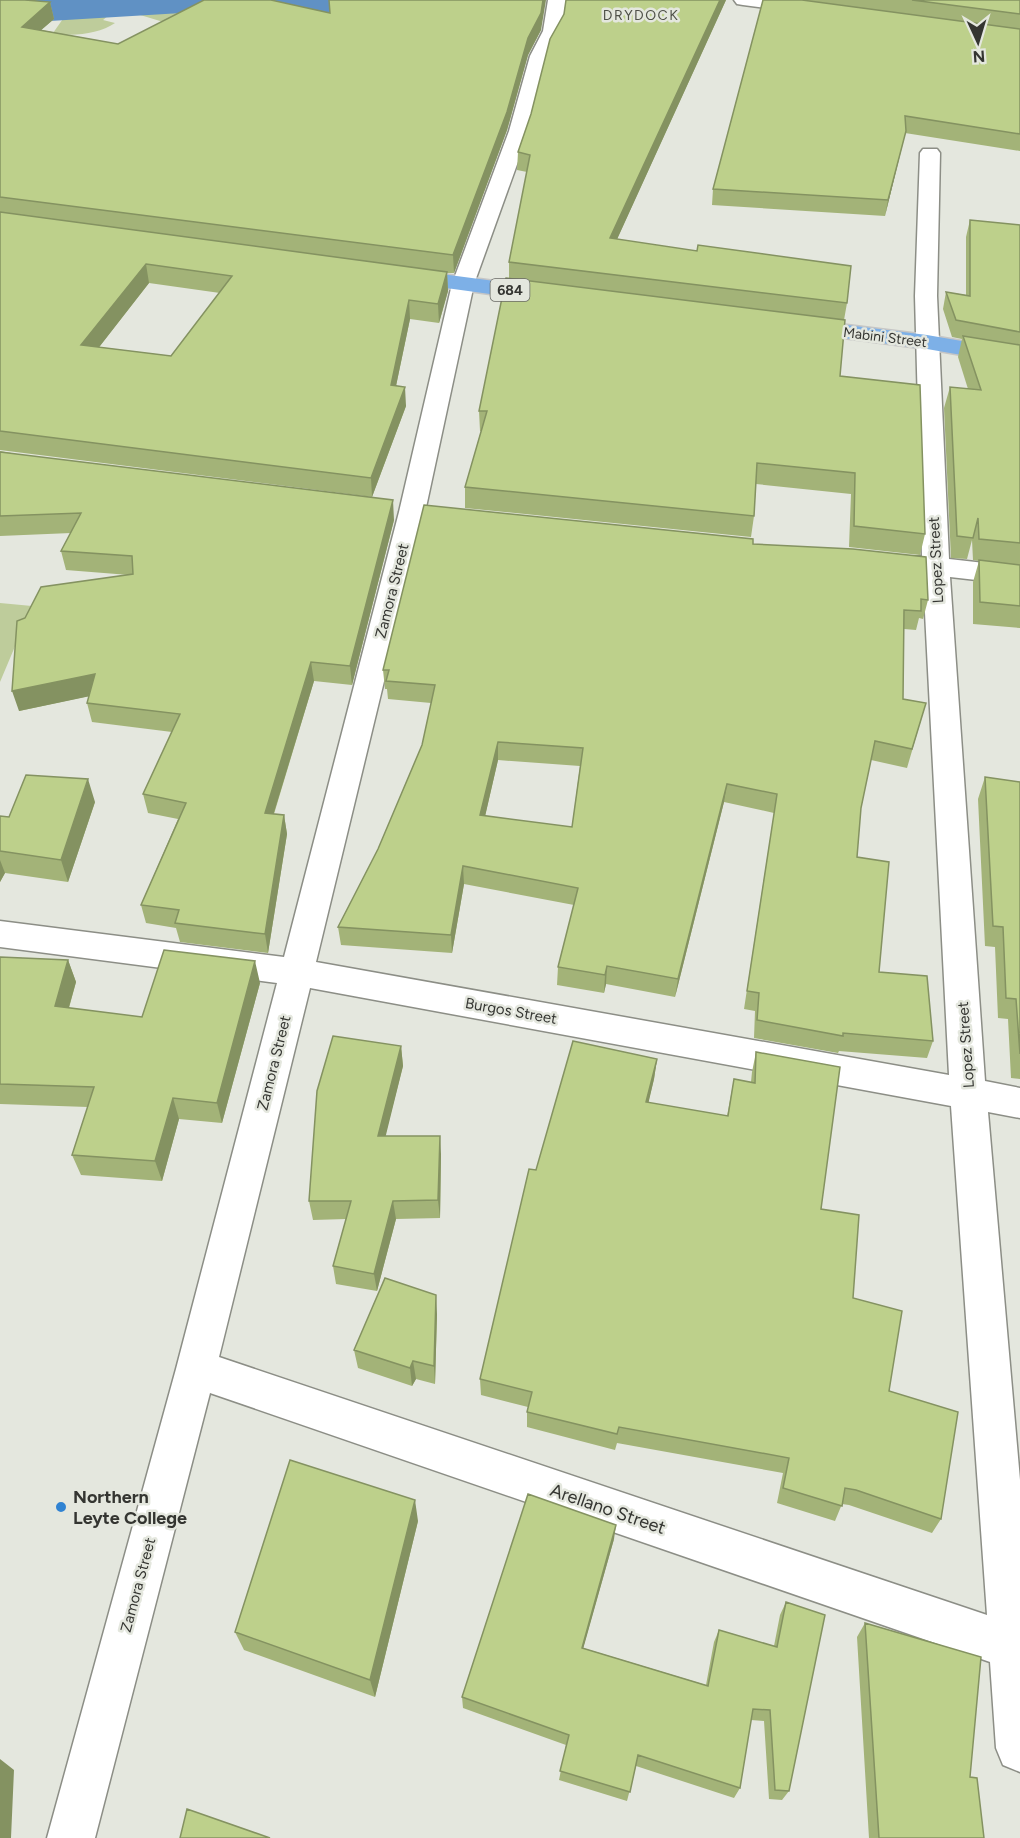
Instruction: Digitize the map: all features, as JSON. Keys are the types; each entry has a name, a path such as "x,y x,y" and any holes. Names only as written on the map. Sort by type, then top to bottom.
{"highway":[{"name":"684","path":"386,273 567,297"},
{"name":"Mabini Street","path":"776,323 927,342 1020,358"}],"street":[{"name":"Zamora Street","path":"71,1838 196,1369 297,972 412,512 463,284 519,131 538,56 552,31 557,0"},
{"path":"743,0 824,11"},
{"name":"Lopez Street","path":"930,153 926,296 936,567 968,1093 1016,1647 1020,1748"},
{"path":"888,562 1020,576"},
{"name":"Burgos Street","path":"0,934 297,972 1020,1103"},
{"name":"Arellano Street","path":"196,1369 1016,1647"}],"green space":[{"path":"223,0 170,24 117,8 103,20 115,23 109,27 77,34 53,33 72,6"},
{"path":"0,603 32,606 0,682"}],"water":[{"path":"0,0 528,0 523,46 266,8 0,24"}],"building":[{"path":"0,0 50,2 22,27 118,44 204,0 271,0 330,13 329,0 543,0 541,13 528,38 507,112 453,255 0,197"},
{"path":"566,0 720,0 610,238 697,251 698,245 851,266 847,303 509,262 530,155 518,152 531,114 550,39 564,14"},
{"path":"763,0 802,0 1020,29 1020,134 905,116 906,131 888,200 713,189"},
{"path":"912,0 1020,0 1020,14"},
{"path":"0,212 447,272 438,304 409,300 391,385 405,387 371,478 0,431","holes":["146,264 232,276 171,356 81,345"]},
{"path":"970,220 1020,225 1020,332 956,320 946,292 970,296"},
{"path":"506,278 845,320 840,376 920,385 925,534 854,526 855,473 757,463 754,516 465,487 487,411 479,411"},
{"path":"963,336 1020,345 1020,543 979,539 978,518 973,538 957,536 950,387 981,390"},
{"path":"0,452 393,500 350,666 311,662 265,813 284,815 265,934 175,923 179,910 141,905 186,803 143,794 180,714 87,703 95,674 12,691 17,621 25,618 41,587 133,574 132,556 61,551 81,513 0,516"},
{"path":"424,505 753,539 753,544 853,549 926,557 928,600 921,599 921,611 904,610 903,699 926,703 912,749 875,741 861,808 857,857 889,862 879,972 927,976 933,1041 843,1033 843,1036 757,1020 759,993 747,991 777,794 727,784 678,979 607,966 605,975 558,967 578,888 463,866 451,935 338,927 378,849 422,745 435,685 386,681 389,670 383,670","holes":["498,742 583,748 572,827 480,815"]},
{"path":"979,560 1020,565 1020,606 980,602"},
{"path":"26,775 88,779 61,860 0,851 0,816 9,817"},
{"path":"985,777 1020,782 1020,1054 1016,999 1006,998 1003,927 993,926"},
{"path":"164,950 255,961 217,1103 173,1098 155,1161 72,1155 94,1087 0,1084 0,957 68,960 55,1006 142,1017"},
{"path":"333,1036 401,1046 378,1136 440,1136 438,1200 393,1201 374,1274 333,1266 351,1201 309,1201 317,1091"},
{"path":"573,1041 657,1059 646,1102 728,1116 734,1079 755,1083 756,1052 840,1067 821,1209 859,1215 853,1298 902,1311 889,1391 958,1412 941,1519 856,1490 845,1488 842,1506 783,1488 789,1458 619,1427 617,1434 527,1412 532,1392 480,1379 529,1169 536,1170"},
{"path":"385,1278 436,1295 434,1366 413,1361 410,1368 354,1350"},
{"path":"290,1460 415,1500 370,1680 235,1632"},
{"path":"528,1494 616,1525 582,1648 708,1686 719,1630 777,1647 786,1602 825,1615 789,1791 775,1790 770,1710 753,1709 740,1788 638,1755 630,1792 560,1771 569,1735 462,1697"},
{"path":"865,1623 981,1657 970,1777 977,1778 984,1838 879,1838"},
{"path":"187,1809 270,1838 180,1838"}],"place":[{"name":"Northern Leyte College","path":"61,1507"}],"district":[{"name":"DRYDOCK","path":"641,15"}]}
